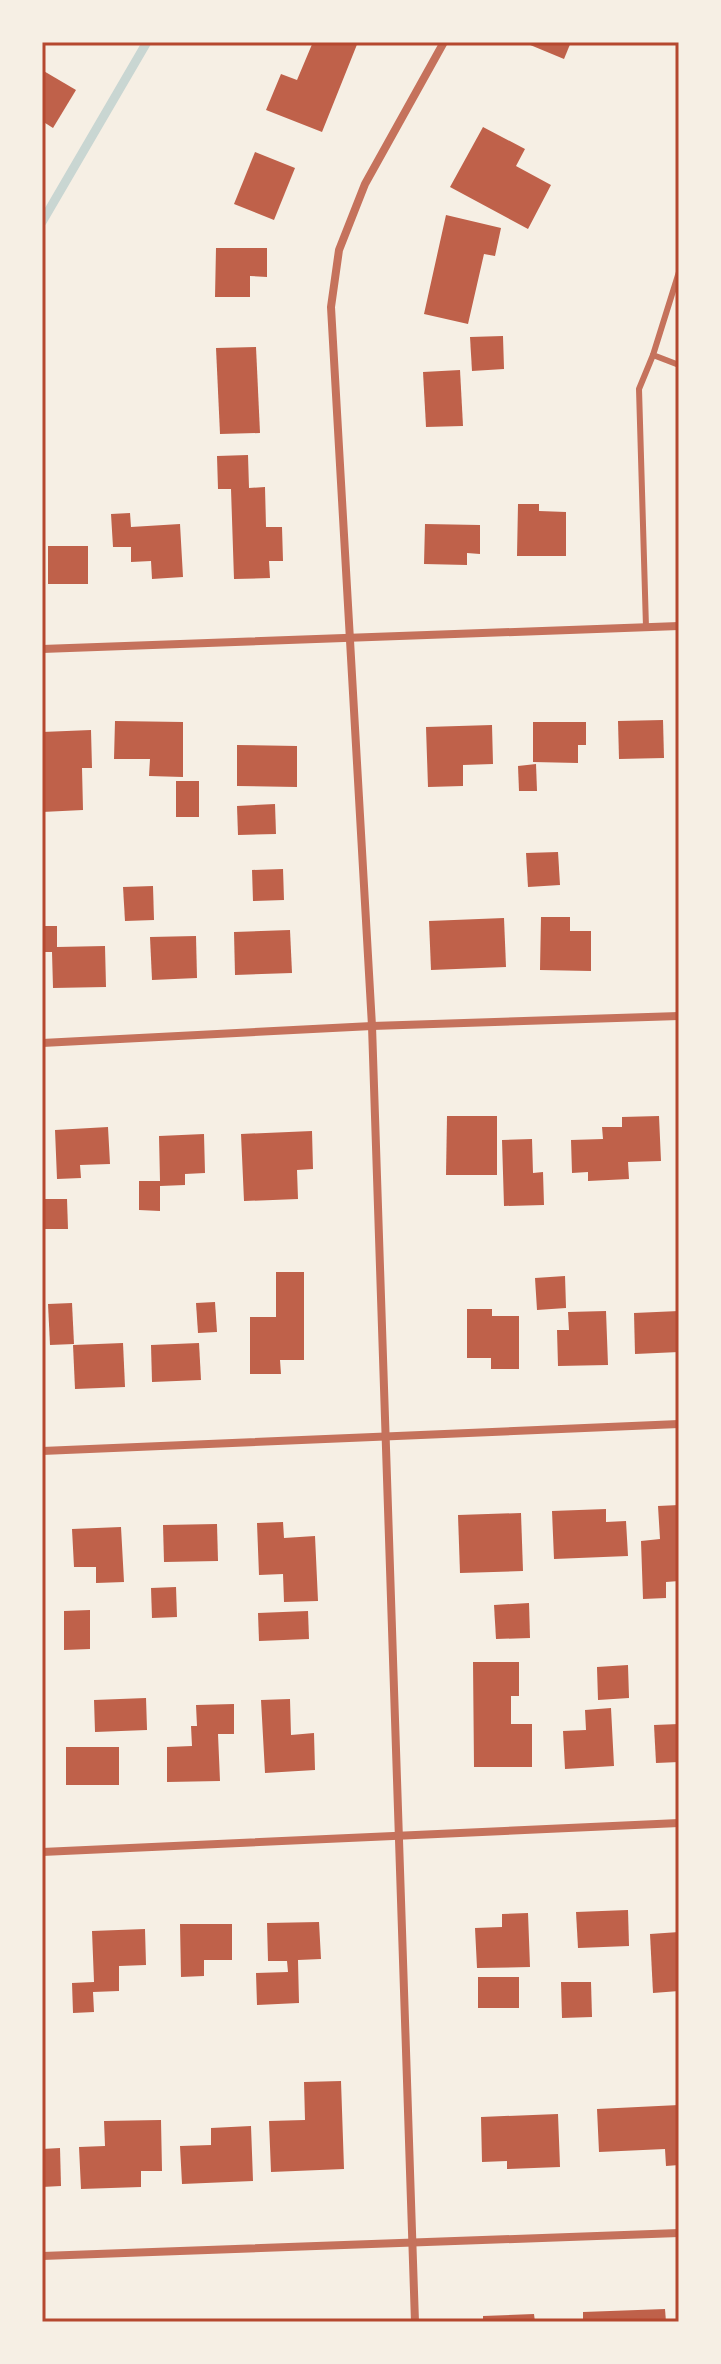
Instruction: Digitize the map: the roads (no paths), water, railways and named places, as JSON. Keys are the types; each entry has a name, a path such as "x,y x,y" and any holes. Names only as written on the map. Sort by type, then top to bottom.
{"street":[{"path":"415,2322 388,1433 372,1026 347,637 331,307 339,250 365,184 444,42"},
{"path":"42,649 679,626"},
{"path":"42,1043 372,1026 679,1016"},
{"path":"42,1451 388,1433 679,1424"},
{"path":"42,1852 398,1833 679,1823"},
{"path":"42,2256 679,2233"}],"lane":[{"path":"646,627 639,389 679,272"},
{"path":"653,355 679,365"}],"waterway":[{"path":"42,222 147,42"}]}
